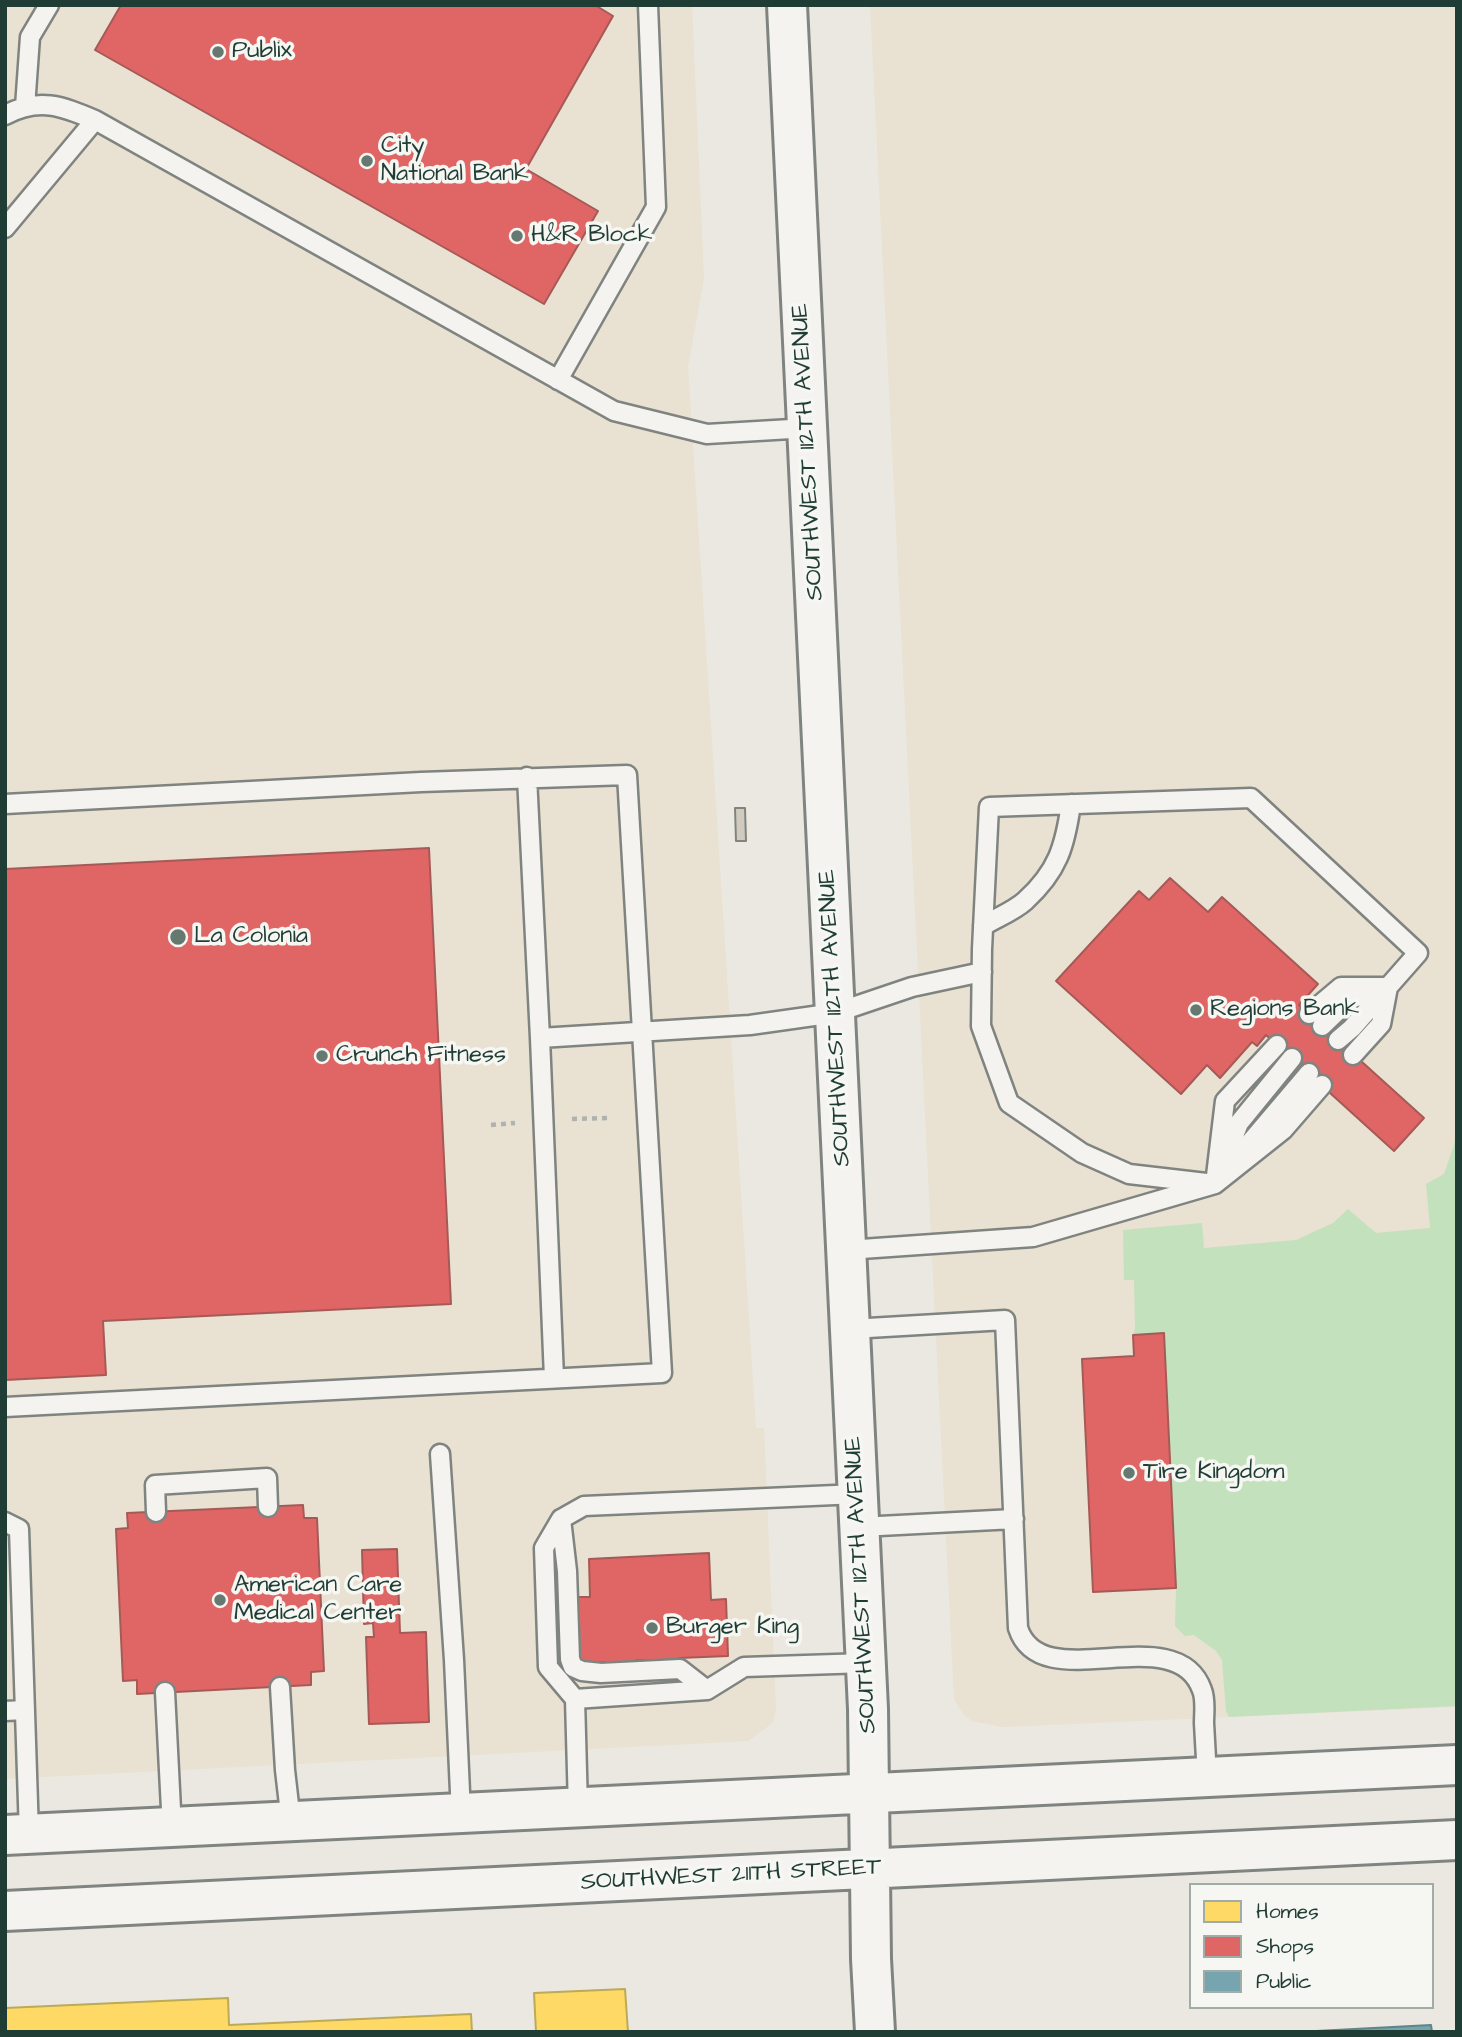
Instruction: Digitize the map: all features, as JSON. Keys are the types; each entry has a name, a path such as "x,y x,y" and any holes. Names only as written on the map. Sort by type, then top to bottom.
{"main road":[{"name":"SOUTHWEST 112TH AVENUE","path":"787,5 866,1663 871,1792 871,1959 876,2032"},
{"path":"17,1835 1457,1765"},
{"name":"SOUTHWEST 211TH STREET","path":"5,1911 1457,1840"}],"lane":[{"path":"25,107 30,37 48,5"},
{"path":"558,380 656,207 648,5"},
{"path":"5,115 25,107 52,104 95,120 614,411 707,434 808,428"},
{"path":"5,228 95,120"},
{"path":"5,804 527,777 627,775 663,1373 5,1407"},
{"path":"527,777 554,1378"},
{"path":"1215,1184 1129,1174 1082,1153 1009,1103 981,1026 989,807 1251,798 1418,953 1338,1041"},
{"path":"983,926 1024,902 1053,869 1066,840 1071,804"},
{"path":"540,1038 750,1025 835,1013 912,987 982,972"},
{"path":"1316,1020 1350,999 1388,987"},
{"path":"1353,1055 1381,1024 1388,987"},
{"path":"1215,1184 1225,1101 1277,1045"},
{"path":"1215,1184 1239,1123 1292,1058"},
{"path":"847,1250 1033,1237 1215,1184 1315,1079"},
{"path":"850,1329 1005,1320 1020,1634 1030,1646 1043,1655 1052,1657 1161,1658 1178,1663 1189,1670 1203,1692 1207,1777"},
{"path":"440,1454 461,1814"},
{"path":"156,1513 155,1485 267,1478 268,1507"},
{"path":"578,1808 575,1699 548,1667 544,1548 561,1519 584,1506 859,1510 1014,1519"},
{"path":"561,1519 567,1571 570,1659 573,1667 601,1673 680,1669 707,1690"},
{"path":"5,1522 19,1529 24,1710 17,1835"},
{"path":"575,1699 707,1690 744,1667 866,1663"},
{"path":"280,1687 291,1822"},
{"path":"165,1692 172,1829"},
{"path":"5,1712 24,1710"}],"path":[{"path":"561,1120 609,1118"},
{"path":"491,1125 522,1122"}],"shaded area":[{"path":"5,5 692,5 704,278 688,367 756,1428 764,1428 776,1709 770,1725 748,1741 5,1779"},
{"path":"870,5 1457,5 1457,1707 1003,1727 972,1721 963,1714 954,1699"}],"green space":[{"path":"1457,1127 1457,1706 1229,1717 1226,1711 1222,1660 1216,1651 1194,1635 1185,1636 1175,1626 1176,1588 1164,1334 1133,1335 1134,1280 1124,1280 1123,1230 1202,1223 1204,1248 1296,1240 1333,1223 1348,1209 1376,1233 1430,1228 1426,1184 1444,1174"}],"building: Homes":[{"path":"625,1989 628,2032 536,2032 534,1993"},
{"path":"228,1998 229,2025 471,2014 472,2032 5,2032 5,2008"}],"building: Shops":[{"path":"121,5 595,5 613,16 526,169 598,211 544,304 95,50"},
{"path":"429,848 451,1304 103,1321 106,1375 5,1380 5,869"},
{"name":"Regions Bank","path":"1170,878 1208,912 1222,897 1318,984 1299,1005 1424,1118 1394,1151 1266,1035 1257,1046 1252,1042 1220,1078 1207,1065 1181,1094 1056,981 1139,891 1149,900"},
{"name":"Tire Kingdom","path":"1164,1333 1176,1588 1093,1592 1082,1359 1134,1356 1133,1335"},
{"name":"American Care Medical Center","path":"303,1505 304,1518 317,1518 324,1671 311,1672 311,1685 137,1694 137,1680 123,1681 116,1529 128,1528 127,1513"},
{"path":"397,1549 400,1633 426,1632 429,1722 369,1724 366,1637 374,1637 373,1623 364,1624 362,1550"},
{"name":"Burger King","path":"709,1553 711,1600 726,1599 728,1656 679,1658 679,1664 659,1665 659,1660 636,1660 636,1668 606,1670 605,1662 578,1664 575,1597 590,1597 589,1559"}],"building: Public":[{"path":"1431,2025 1432,2032 1297,2032"}],"building: Other":[{"path":"735,808 745,808 746,841 736,841"}],"place":[{"name":"Publix","path":"218,52"},
{"name":"City National Bank","path":"367,161"},
{"name":"H&R Block","path":"517,236"},
{"name":"La Colonia","path":"178,937"},
{"name":"Regions Bank","path":"1196,1010"},
{"name":"Crunch Fitness","path":"322,1056"},
{"name":"Tire Kingdom","path":"1129,1473"},
{"name":"American Care Medical Center","path":"220,1600"},
{"name":"Burger King","path":"652,1628"}]}
